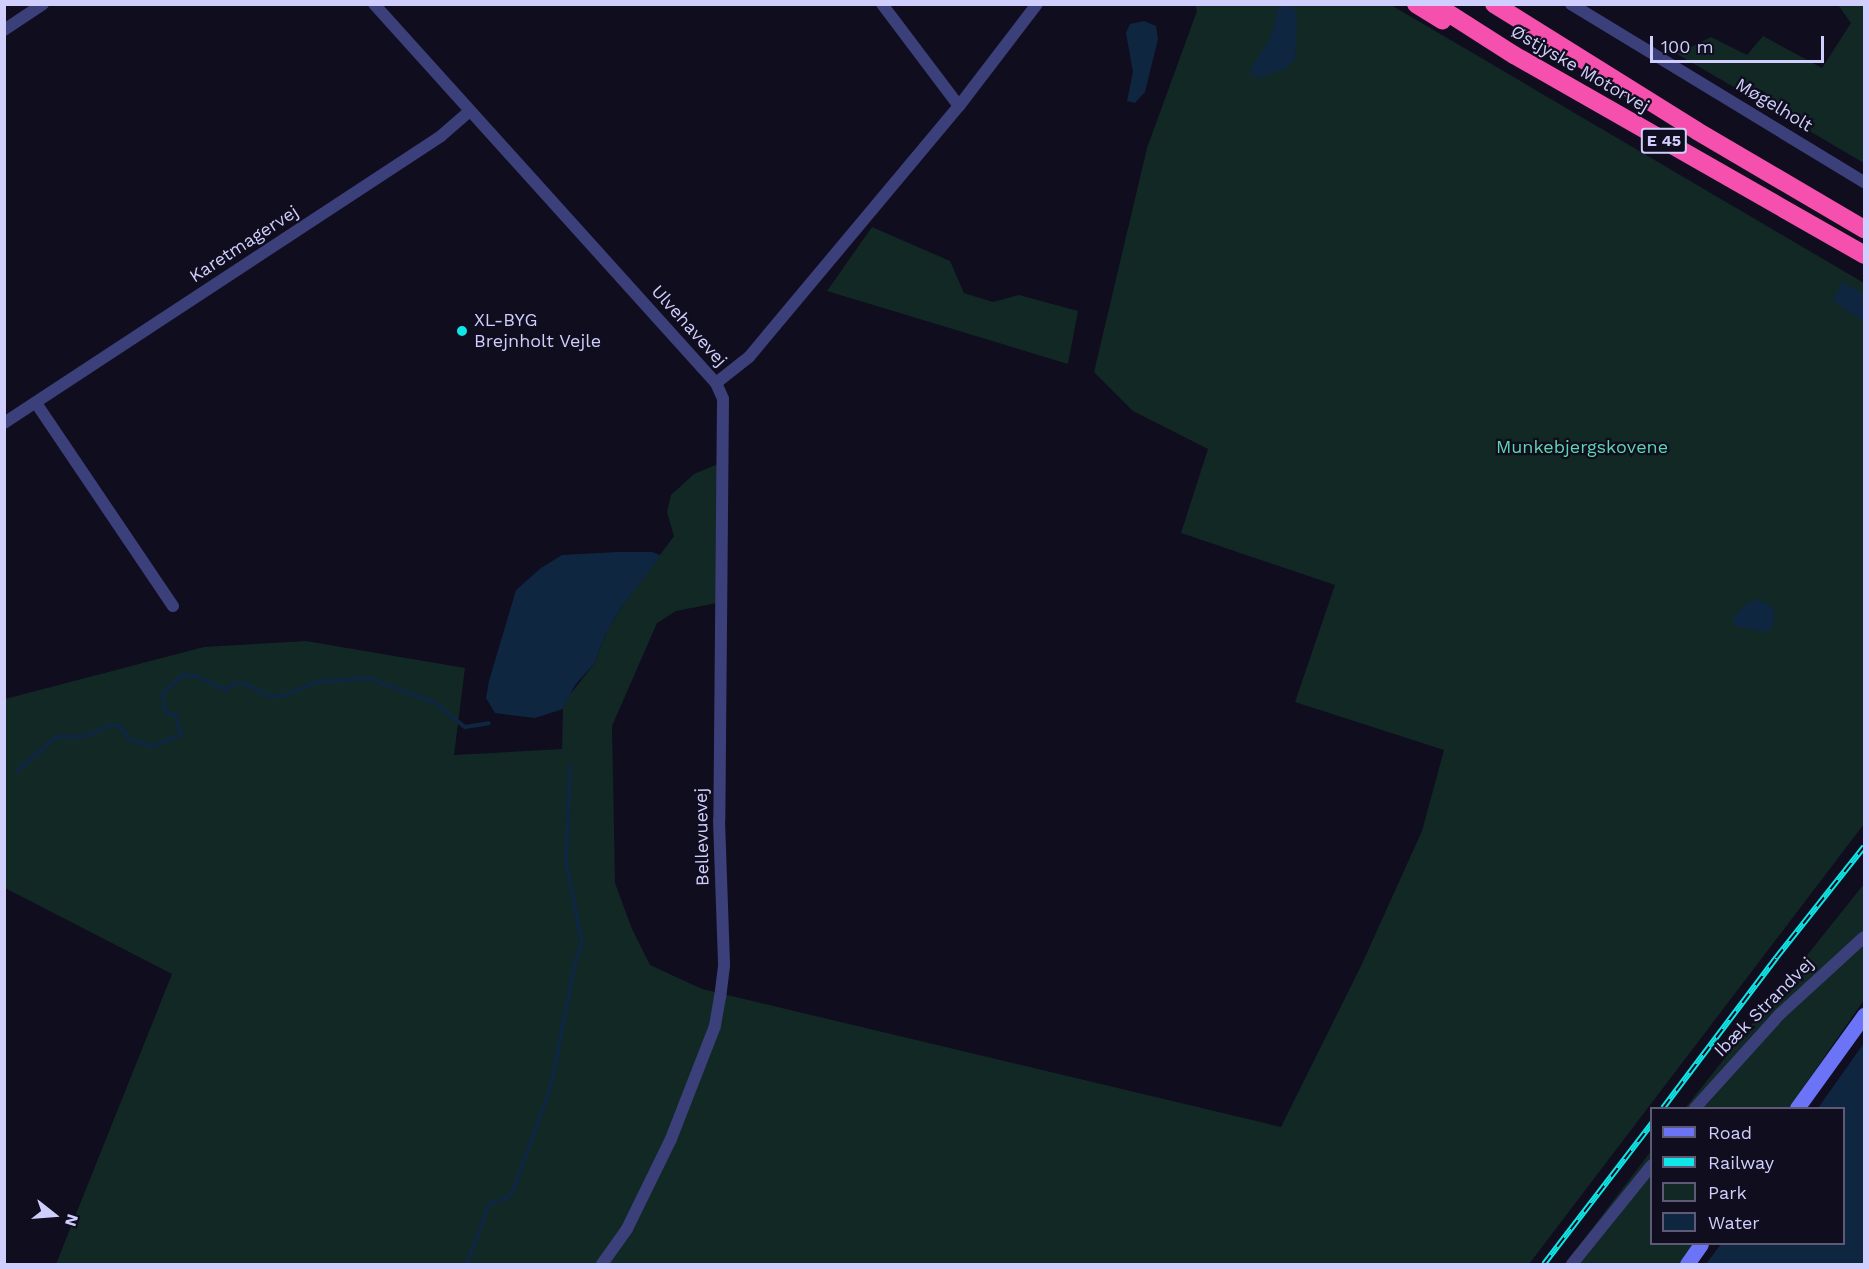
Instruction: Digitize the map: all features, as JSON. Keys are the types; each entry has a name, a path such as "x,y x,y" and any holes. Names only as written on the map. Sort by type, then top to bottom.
{"highway":[{"path":"1416,4 1439,19 1464,26"},
{"name":"Østjyske Motorvej","path":"1434,4 1464,26 1864,255"},
{"name":"Østjyske Motorvej","path":"1494,4 1697,131 1864,230"}],"street":[{"path":"4,30 42,4"},
{"name":"Ulvehavevej","path":"374,4 716,383 749,357 958,106 1037,4"},
{"path":"882,4 958,106"},
{"name":"Møgelholt","path":"1571,4 1864,182"},
{"name":"Karetmagervej","path":"4,423 441,136 470,111"},
{"name":"Bellevuevej","path":"602,1264 627,1229 671,1139 715,1026 722,987 724,966 719,820 723,399 716,383"},
{"path":"36,403 173,606"},
{"name":"Ibæk Strandvej","path":"1696,1107 1780,1014 1864,937"},
{"path":"1798,1107 1864,1015"},
{"path":"1572,1264 1650,1167"},
{"path":"1687,1264 1700,1245"}],"green space":[{"name":"Munkebjergskovene","path":"1195,5 1391,5 1864,283 1864,824 1529,1264 56,1264 172,974 5,888 5,699 204,647 306,641 465,668 454,755 562,749 563,709 568,697 594,664 606,633 622,606 674,536 667,512 671,495 694,474 718,464 717,603 676,611 657,623 612,726 615,883 632,929 650,965 702,989 1281,1127 1361,966 1422,831 1444,750 1295,702 1335,585 1181,533 1208,449 1133,411 1094,372 1147,148 1197,11"},
{"path":"1838,5 1864,5 1864,163 1677,54 1711,37 1747,55 1763,36 1822,68 1851,23"},
{"path":"872,227 950,261 964,293 993,302 1019,295 1078,311 1068,364 827,291"},
{"path":"1864,884 1864,1000 1790,1107 1686,1107"},
{"path":"1650,1152 1650,1245 1694,1245 1680,1264 1565,1264"}],"water":[{"path":"1292,5 1297,14 1295,58 1287,68 1259,78 1254,76 1251,73 1252,66 1270,39 1278,8"},
{"path":"1144,21 1156,26 1158,39 1145,92 1135,103 1127,101 1133,72 1126,33 1130,24"},
{"path":"1842,282 1864,294 1864,322 1833,301"},
{"path":"652,552 660,555 622,606 606,633 594,664 575,685 563,709 535,718 495,713 486,698 516,590 541,568 562,555"},
{"path":"1759,600 1770,605 1774,611 1771,629 1765,632 1735,626 1733,618 1736,614 1749,602"},
{"path":"1864,1043 1864,1264 1706,1264 1720,1245 1845,1245 1845,1107 1819,1107"}],"waterway":[{"path":"17,771 56,737 86,736 111,725 120,726 129,739 152,746 181,734 176,715 165,712 163,693 183,675 196,676 226,690 235,683 244,683 270,697 285,695 318,682 369,678 435,703 465,727 489,723"},
{"path":"467,1264 489,1204 511,1196 551,1086 575,963 582,943 566,862 570,766"}],"railway":[{"path":"1664,1107 1776,958 1864,847"},
{"path":"1544,1264 1650,1126"}],"place":[{"name":"XL-BYG Brejnholt Vejle","path":"462,331"}]}
